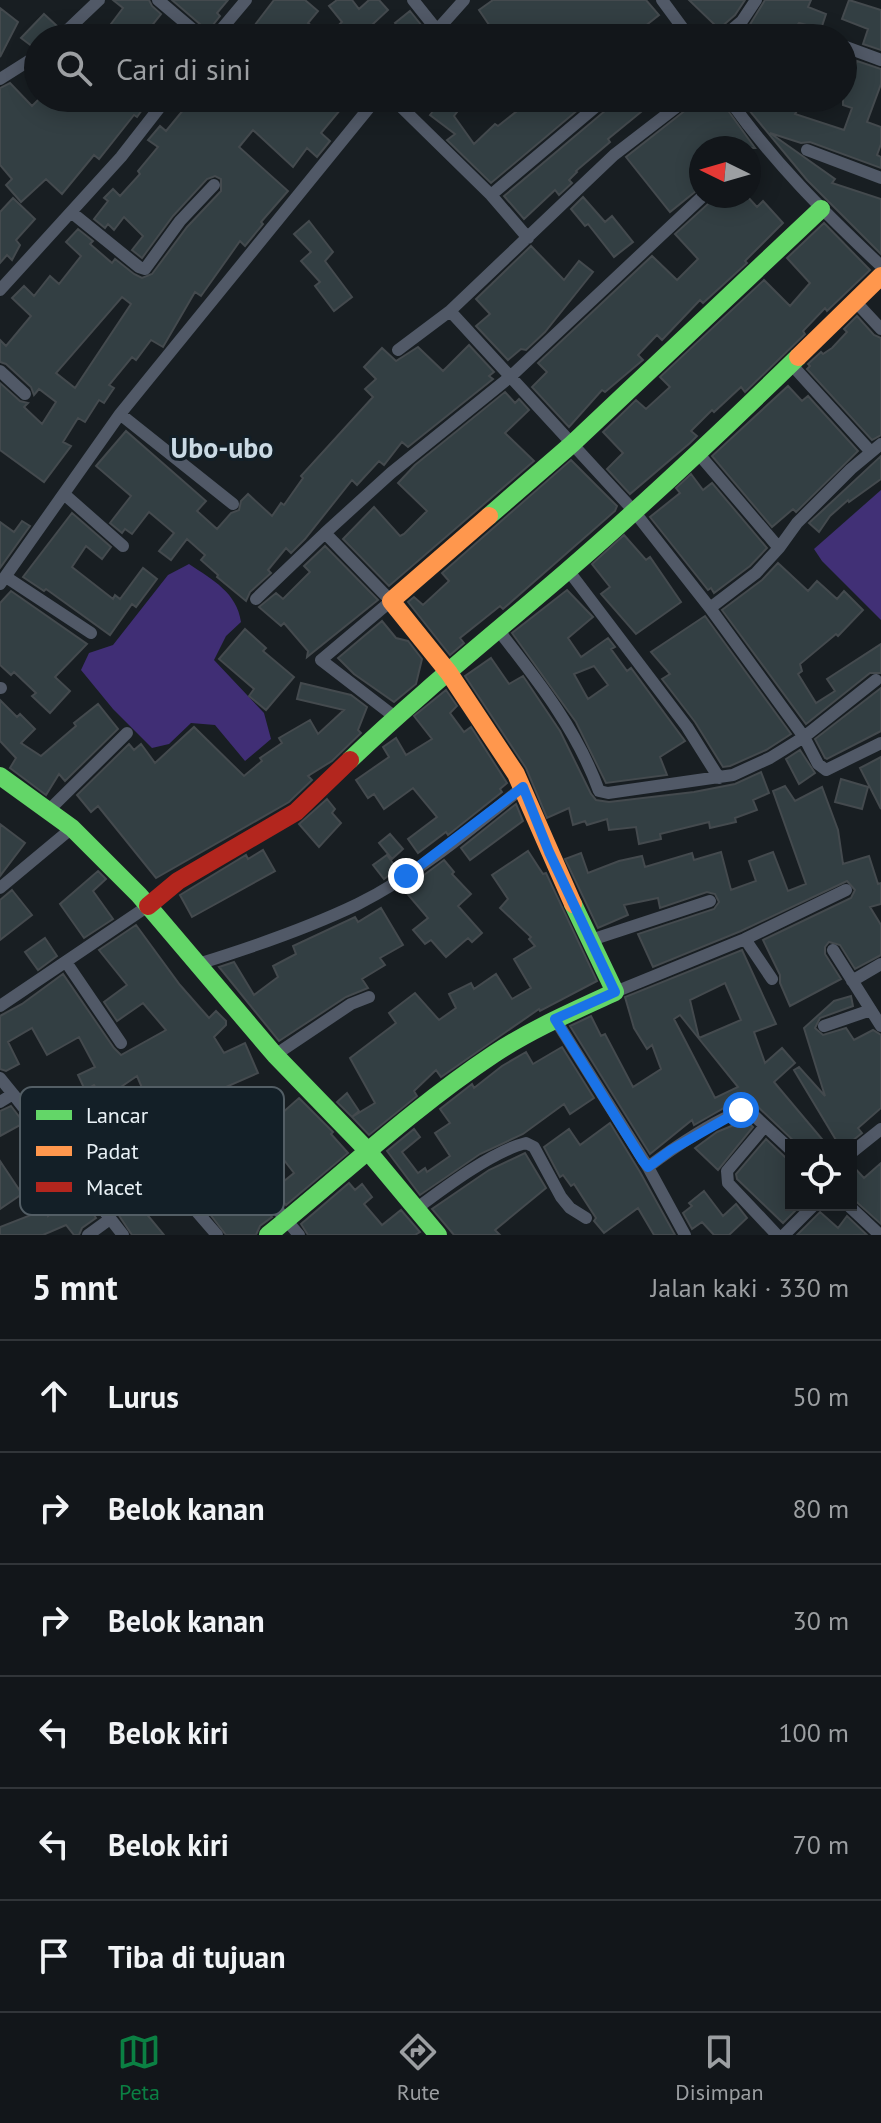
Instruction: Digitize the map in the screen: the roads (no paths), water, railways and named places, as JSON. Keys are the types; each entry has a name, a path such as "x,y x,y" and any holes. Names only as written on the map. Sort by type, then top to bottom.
{"street":[{"path":"74,24 99,0"},
{"path":"158,0 186,24"},
{"path":"226,24 246,0"},
{"path":"413,0 427,24"},
{"path":"442,24 464,0"},
{"path":"662,0 679,24"},
{"path":"738,24 756,0"},
{"path":"857,51 881,60"},
{"path":"0,79 24,64"},
{"path":"0,290 121,157 156,112"},
{"path":"91,633 3,581 120,414 366,112"},
{"path":"406,112 491,195 528,238"},
{"path":"491,195 589,112"},
{"path":"398,350 450,311 614,155 670,112"},
{"path":"738,112 755,136"},
{"path":"761,144 821,209 881,266"},
{"path":"807,150 881,178"},
{"path":"71,212 141,269 145,269 180,221 214,185"},
{"path":"256,599 391,473 510,377 690,208"},
{"path":"395,717 321,660 572,444 821,209"},
{"path":"0,1006 148,906 178,881 296,812 395,717 499,631 697,452 881,276"},
{"path":"855,301 881,329"},
{"path":"450,311 633,510 710,608 804,737 818,764 826,770 881,743"},
{"path":"710,608 756,573 797,523 876,448 791,364"},
{"path":"0,371 25,394"},
{"path":"120,414 233,504"},
{"path":"697,452 779,548"},
{"path":"64,494 123,546"},
{"path":"325,533 391,601 449,673 523,787 549,852 615,992"},
{"path":"568,570 687,727 719,778"},
{"path":"499,631 552,698 583,750 599,791 608,793 719,778 770,758 804,737 876,680"},
{"path":"49,810 127,733"},
{"path":"0,776 72,828 148,906 279,1060 367,1150 438,1235"},
{"path":"198,964 276,939 361,903 438,854 523,787"},
{"path":"0,888 72,828"},
{"path":"268,1235 367,1150 497,1053 555,1019 745,939 846,890"},
{"path":"591,940 710,901"},
{"path":"745,939 772,979"},
{"path":"833,950 881,1026"},
{"path":"66,962 121,1043"},
{"path":"852,981 881,964"},
{"path":"279,1060 351,1004 369,997"},
{"path":"824,1026 871,1010"},
{"path":"555,1019 648,1167 685,1235"},
{"path":"0,1078 20,1103"},
{"path":"0,1102 13,1094"},
{"path":"648,1167 741,1110 749,1111 785,1144"},
{"path":"765,1126 727,1171 726,1177 728,1183 777,1235"},
{"path":"857,1148 881,1129"},
{"path":"416,1209 455,1180 513,1147 526,1143 534,1147 570,1208 586,1218"},
{"path":"784,1235 808,1211"},
{"path":"854,1211 880,1235"},
{"path":"107,1215 123,1235"},
{"path":"200,1215 217,1235"},
{"path":"283,1215 299,1235"},
{"path":"88,1235 110,1219"}],"district":[{"name":"Ubo-ubo","path":"222,447"}]}
